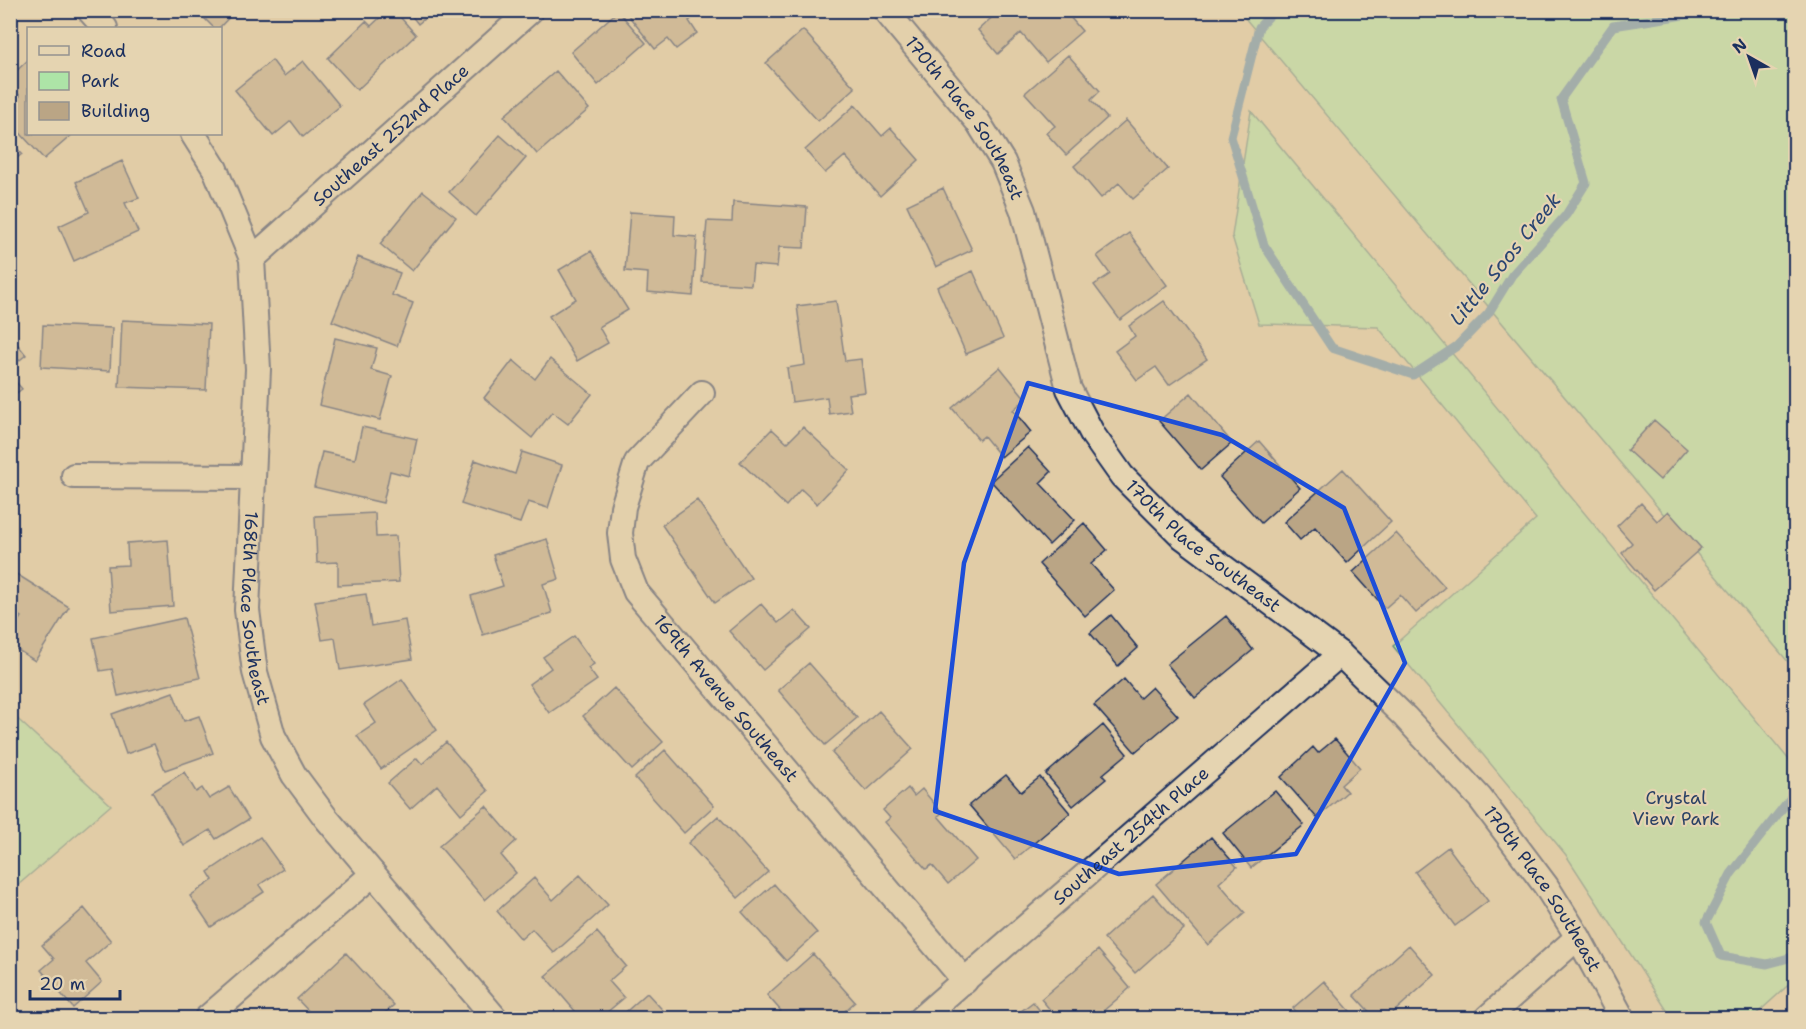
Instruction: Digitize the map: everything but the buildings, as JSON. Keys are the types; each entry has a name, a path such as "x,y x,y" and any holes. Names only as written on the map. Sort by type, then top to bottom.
{"street":[{"path":"89,10 104,27"},
{"name":"Southeast 252nd Place","path":"252,259 531,10"},
{"name":"170th Place Southeast","path":"885,10 978,122 1002,162 1023,211 1069,389 1093,435 1122,476 1183,537 1340,654 1405,717 1480,798 1546,886 1578,937 1622,1018"},
{"name":"168th Place Southeast","path":"194,135 215,169 252,259 258,369 251,477 247,610 255,672 273,736 294,775 326,818 495,1018"},
{"name":"169th Avenue Southeast","path":"702,393 637,462 622,507 620,533 623,559 636,592 965,981"},
{"path":"74,476 251,477"},
{"name":"Southeast 254th Place","path":"921,1018 1340,654"},
{"path":"207,1018 373,874"},
{"path":"1487,1018 1578,937"}],"highlighted area":[{"path":"1028,383 1222,435 1344,508 1405,663 1296,854 1119,874 935,811 964,563"}],"green space":[{"path":"1239,11 1795,11 1795,670"},
{"name":"Crystal View Park","path":"1251,111 1795,767 1795,979 1752,1018 1672,1018 1566,855 1393,646 1536,519 1378,327 1259,324 1232,236"},
{"path":"10,712 111,805 11,891 10,891"}],"waterway":[{"name":"Little Soos Creek","path":"1275,10 1259,27 1231,137 1264,245 1332,348 1413,375 1457,346 1488,314 1512,275 1566,215 1586,183 1561,99 1613,26 1716,10"},
{"name":"Little Soos Creek","path":"1796,791 1731,874 1706,922 1721,956 1767,964 1796,956"}]}
